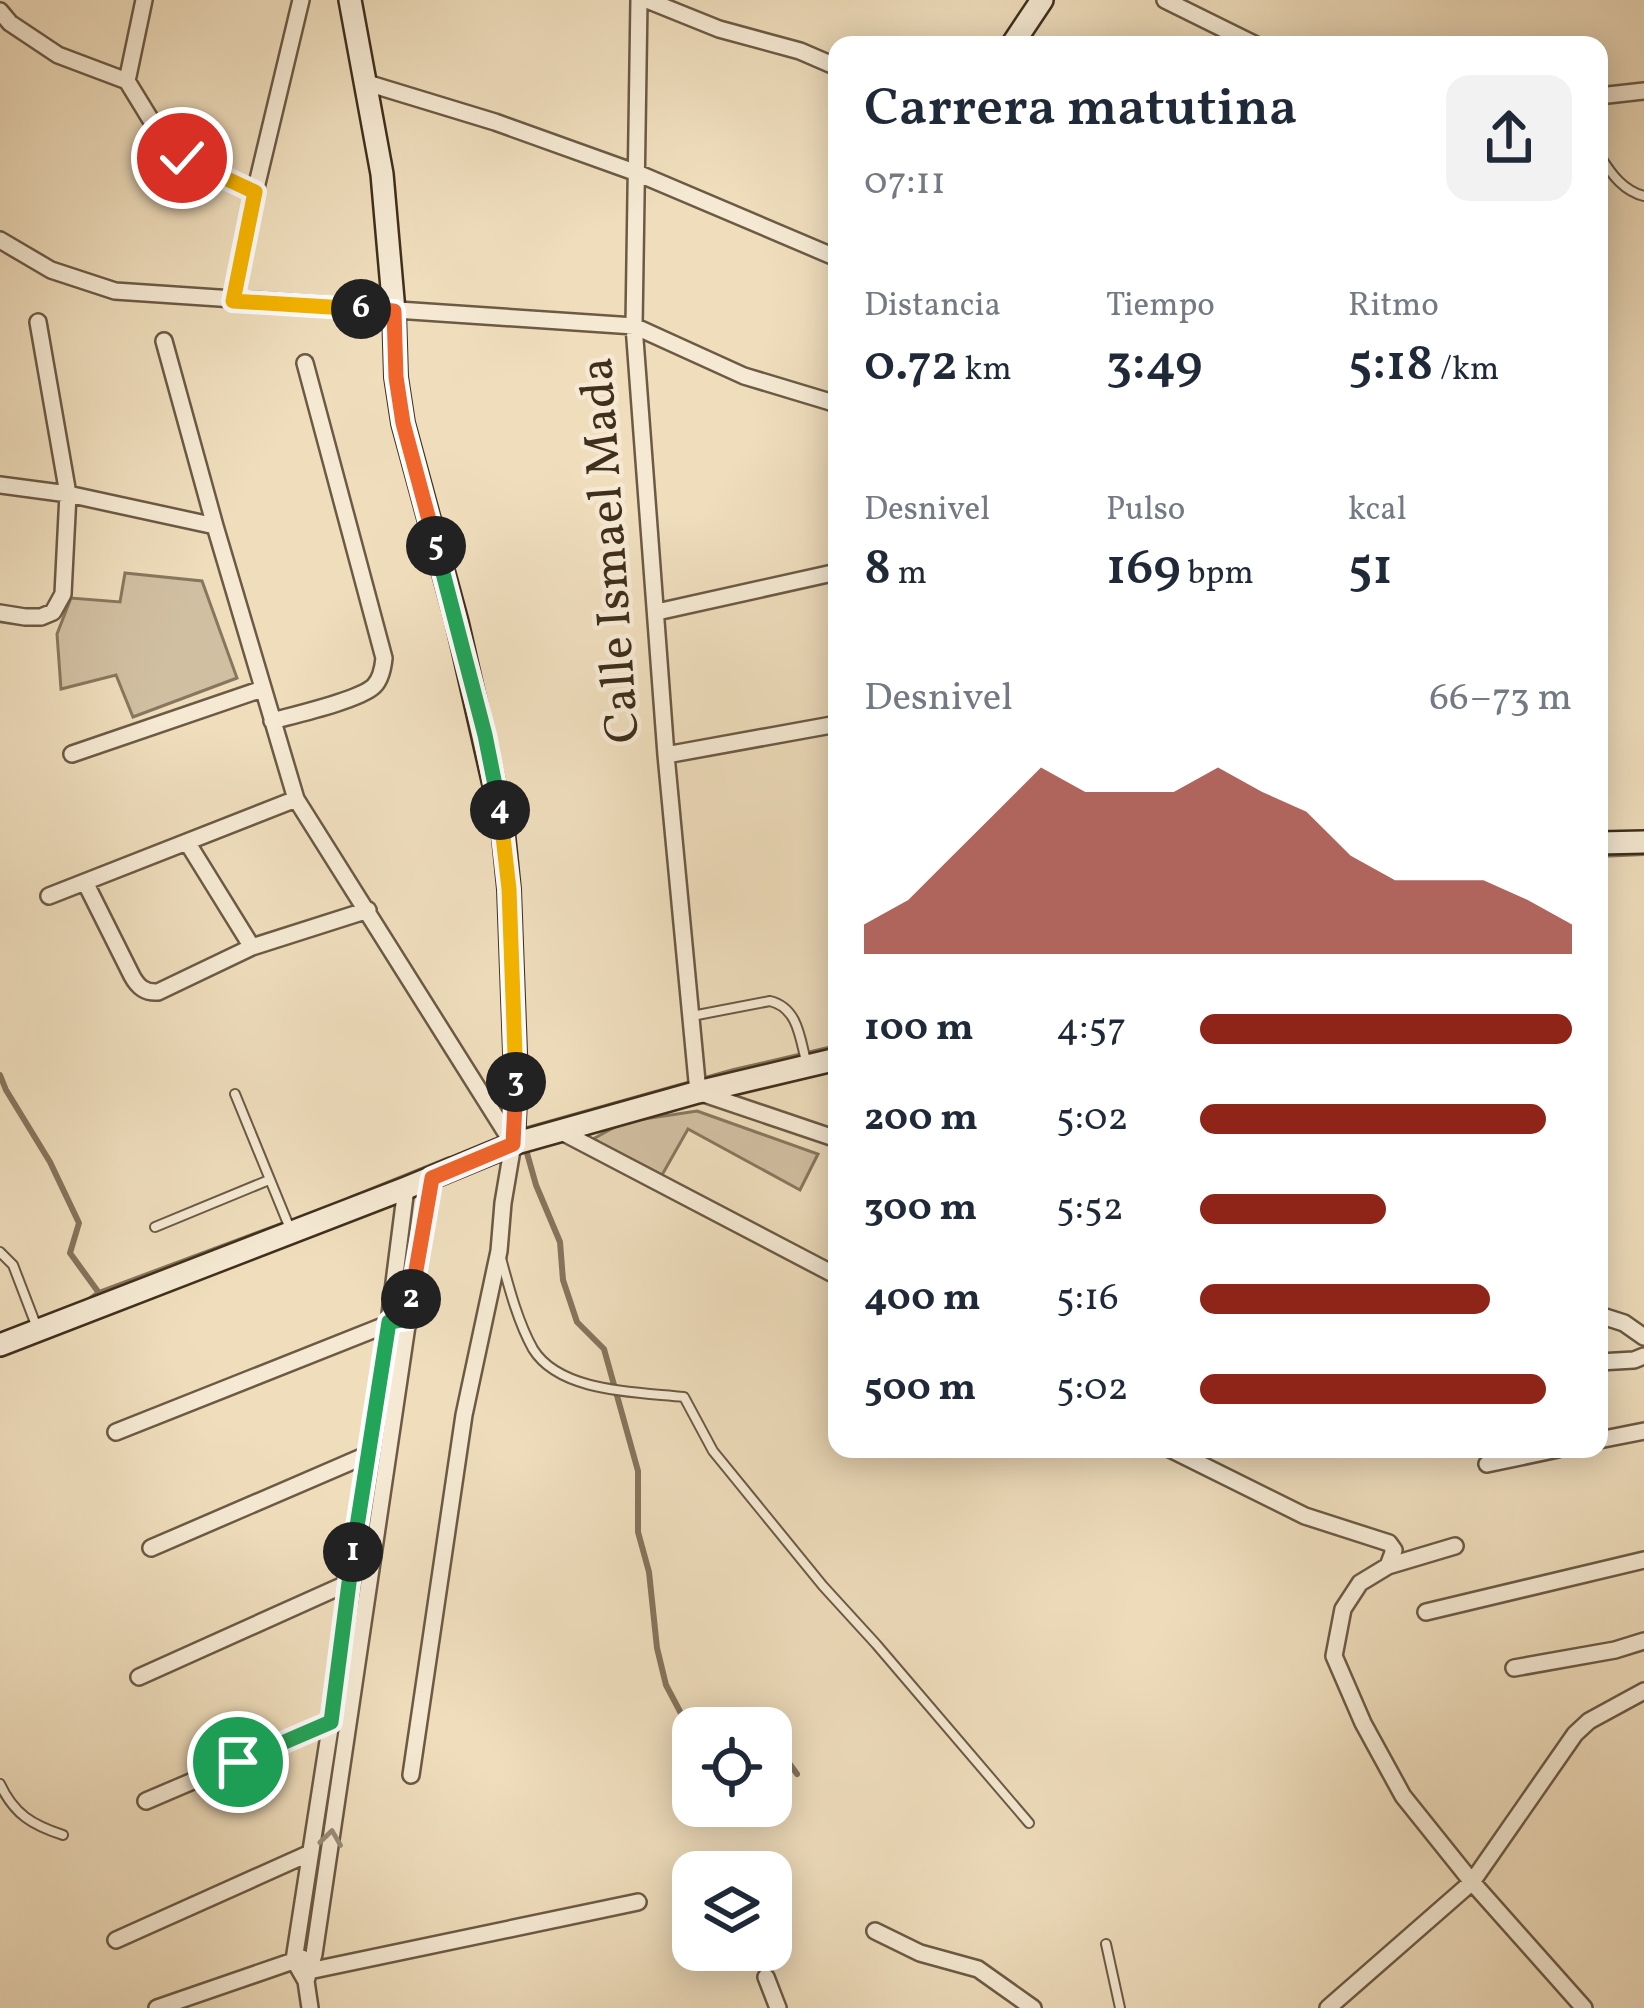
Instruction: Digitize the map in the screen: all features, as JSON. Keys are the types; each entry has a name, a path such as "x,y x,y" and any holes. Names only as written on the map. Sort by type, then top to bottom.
{"street":[{"path":"127,81 144,0"},
{"path":"233,301 301,0"},
{"path":"350,0 382,174 403,423 457,622 502,820 516,1079 500,1251 464,1414 411,1775"},
{"path":"643,0 828,64"},
{"name":"Calle Ismael Mada","path":"643,0 634,326 666,754 698,1093"},
{"path":"1018,36 1042,0"},
{"path":"1165,0 1238,36"},
{"path":"0,11 58,55 127,81 165,143 182,158 255,192"},
{"path":"368,83 637,173 828,254"},
{"path":"1608,95 1644,91"},
{"path":"0,240 51,270 116,292 634,326 745,376 828,401"},
{"path":"0,613 41,617 53,612 62,594 68,494 38,322"},
{"path":"164,341 296,799 513,1144"},
{"path":"272,721 361,694 376,685 384,658 305,363"},
{"path":"0,485 68,494 215,526"},
{"path":"657,612 828,574"},
{"path":"72,754 262,689"},
{"path":"666,754 828,726"},
{"path":"49,896 296,799"},
{"path":"187,842 253,947"},
{"path":"1608,843 1644,842"},
{"path":"85,882 137,985 145,991 158,992 253,947 368,910"},
{"path":"0,1345 513,1144 828,1061"},
{"path":"698,1093 828,1135"},
{"path":"560,1131 828,1271"},
{"path":"310,2008 310,1969 432,1178"},
{"path":"294,1960 406,1188"},
{"path":"1608,1318 1644,1337"},
{"path":"116,1432 389,1322 408,1319"},
{"path":"1608,1361 1644,1356"},
{"path":"1608,1438 1644,1431"},
{"path":"152,1548 369,1454"},
{"path":"1188,1458 1305,1516 1389,1543 1394,1550 1388,1566"},
{"path":"1487,1464 1515,1458"},
{"path":"1455,1546 1388,1566 1360,1583 1342,1609 1334,1656 1363,1724 1403,1796 1584,2008"},
{"path":"1426,1612 1644,1560"},
{"path":"139,1677 348,1583"},
{"path":"1514,1668 1644,1641"},
{"path":"1328,2008 1472,1882 1589,1720 1643,1696"},
{"path":"146,1801 331,1722"},
{"path":"116,1940 310,1853"},
{"path":"159,2008 294,1960 310,1969 638,1902"},
{"path":"874,1931 920,1953 978,1969 1033,2008"},
{"path":"294,1960 310,1969"},
{"path":"766,1977 778,2008"}],"lane":[{"path":"1608,169 1635,194 1644,196"},
{"path":"691,1016 770,1001 781,1004 790,1011 808,1066"},
{"path":"235,1094 292,1233"},
{"path":"155,1227 269,1180"},
{"path":"500,1251 535,1352 557,1372 578,1382 684,1396 713,1451 1029,1823"},
{"path":"0,1252 13,1264 38,1331"},
{"path":"0,1784 26,1820 63,1835"},
{"path":"1106,1944 1120,2008"}],"shaded area":[{"path":"125,573 202,581 237,678 133,717 116,675 61,689 57,634 71,598 120,602"},
{"path":"697,1111 818,1154 800,1190 688,1129 662,1175 593,1139 624,1122"}],"waterway":[{"path":"1608,855 1644,853"},
{"path":"517,1132 828,1049"},
{"path":"0,1075 79,1223 70,1253 99,1293"},
{"path":"525,1146 560,1242 563,1280 577,1322 604,1349 638,1471 638,1532 649,1572 657,1648 666,1685 678,1707"},
{"path":"350,1199 449,1159"},
{"path":"88,1301 287,1223"},
{"path":"792,1767 797,1774"}],"route":[{"path":"182,158 255,192 233,301 394,311 403,423 457,622 502,820 516,1079 513,1144 432,1178 408,1319 389,1322 331,1722 238,1762"}]}
